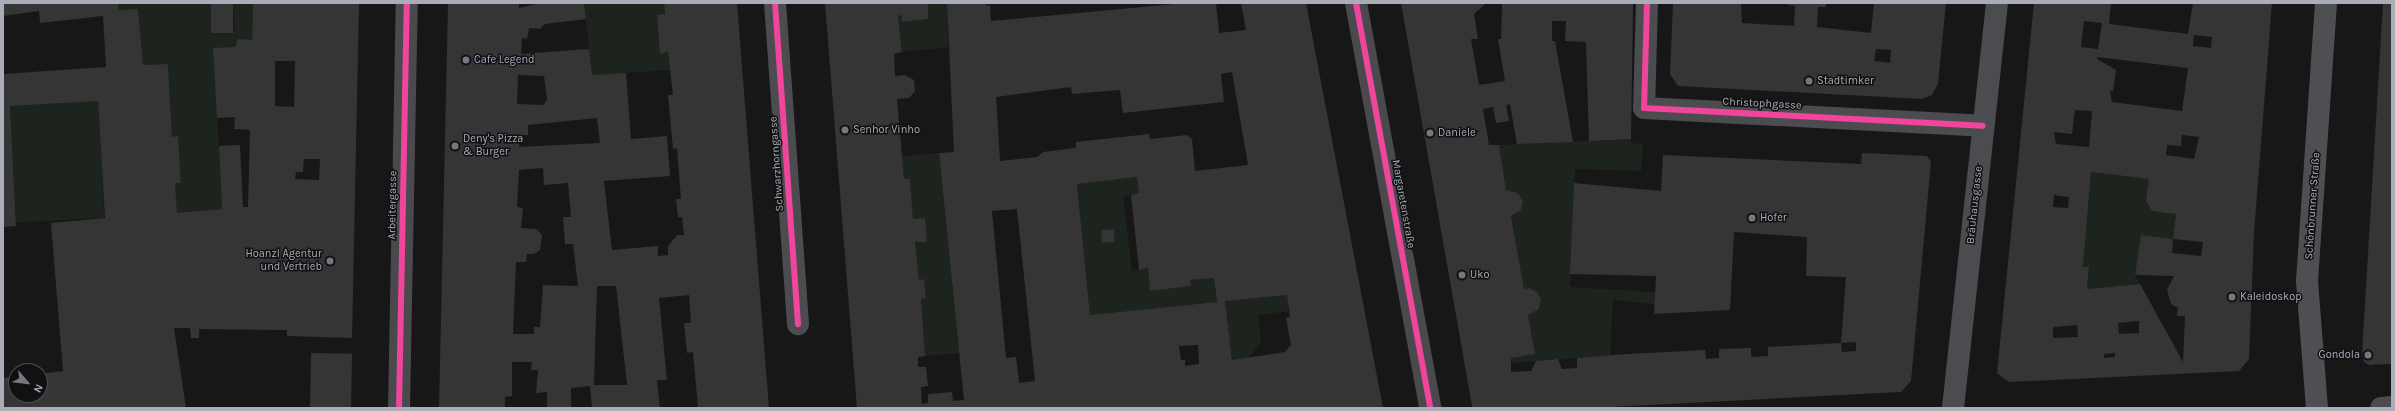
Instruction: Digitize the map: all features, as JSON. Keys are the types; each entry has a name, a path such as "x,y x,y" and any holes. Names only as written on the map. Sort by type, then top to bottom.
{"main road":[{"name":"Schönbrunner Straße","path":"2317,408 2307,281 2326,3"}],"street":[{"name":"Arbeitergasse","path":"400,408 407,3"},
{"name":"Schwarzhorngasse","path":"775,3 798,324"},
{"name":"Margaretenstraße","path":"1356,3 1430,408"},
{"name":"Christophgasse","path":"1647,3 1644,108 1984,126"},
{"name":"Bräuhausgasse","path":"1953,408 1997,3"},
{"path":"2381,408 2392,407"}],"shaded area":[{"path":"118,3 211,3 213,33 235,31 233,3 253,3 252,40 237,40 236,47 216,94 222,209 177,213 175,183 181,182 178,137 172,137 168,64 143,65 138,9 119,10"},
{"path":"584,3 664,3 665,14 657,16 660,53 668,52 670,70 592,75"},
{"path":"928,3 947,3 948,47 902,52 898,16 902,15 903,22 928,19"},
{"path":"98,101 104,218 16,222 10,106"},
{"path":"1631,139 1631,143 1643,144 1641,171 1575,169 1570,287 1655,292 1655,304 1613,300 1610,355 1512,363 1511,358 1535,354 1528,315 1539,309 1541,299 1537,292 1529,288 1524,289 1511,216 1521,210 1523,201 1518,193 1506,190 1499,145"},
{"path":"939,153 959,353 925,356 921,299 926,298 924,280 919,280 915,242 927,241 925,218 913,219 910,179 904,179 902,156"},
{"path":"2091,172 2149,179 2176,214 2173,239 2141,235 2135,275 2140,284 2087,289 2089,267 2083,267"},
{"path":"1137,177 1139,193 1123,196 1132,271 1148,268 1151,291 1191,286 1190,280 1214,278 1217,302 1090,315 1077,184","holes":["1114,229 1115,242 1102,243 1101,230"]},
{"path":"1287,295 1289,311 1258,315 1261,343 1247,359 1232,360 1225,301"}],"building":[{"path":"3,3 118,3 119,10 138,9 143,65 168,64 172,137 178,136 181,183 175,183 177,213 222,209 219,146 240,145 243,207 248,207 250,130 234,129 235,117 217,118 213,48 236,47 237,39 252,40 253,3 359,3 352,338 287,336 287,330 199,329 199,338 191,338 190,328 174,328 186,408 3,408 3,378 8,377 8,403 48,403 48,373 63,371 51,223 105,218 98,101 10,106 16,226 3,227 3,74 106,67 103,16 40,23 39,11 3,16","holes":["275,61 295,61 294,107 275,106","304,159 320,159 319,180 295,179 296,172 303,172"]},
{"path":"211,3 233,3 233,33 211,33"},
{"path":"448,3 519,3 519,8 541,3 584,3 586,19 545,24 540,29 529,28 527,39 522,38 521,54 589,49 592,75 626,73 631,139 667,136 670,176 604,181 612,250 658,246 658,256 668,255 668,246 677,235 684,235 682,217 678,217 676,199 681,199 677,148 673,149 668,95 673,95 668,52 660,54 657,15 665,14 664,3 737,3 769,408 698,408 693,352 687,353 684,323 691,323 689,295 659,298 667,380 657,380 660,408 592,408 590,386 571,388 571,408 547,408 547,392 536,393 538,370 531,370 532,362 512,362 512,396 505,397 505,408 439,408","holes":["518,75 544,76 547,100 543,105 517,104","597,118 600,143 519,147 519,135 528,135 528,125","543,168 544,185 568,183 571,217 563,217 565,244 573,244 578,286 543,285 540,327 534,327 534,334 513,334 516,262 526,262 527,254 534,254 540,250 542,235 536,229 521,228 523,208 517,207 519,170","597,286 616,286 627,385 594,385"]},
{"path":"825,3 928,3 928,19 902,22 902,15 898,16 902,52 894,54 895,76 905,75 914,80 915,91 909,98 897,99 904,179 910,179 913,219 925,218 927,242 915,242 919,280 924,279 926,298 921,299 925,356 918,357 918,367 926,367 928,386 921,387 922,404 928,403 928,394 952,392 953,401 964,400 939,153 954,152 947,3 986,3 986,6 990,5 991,21 1185,3 1216,3 1219,33 1246,30 1241,3 1306,3 1383,408 857,408","holes":["1232,72 1248,165 1195,171 1192,139 1187,135 1150,139 1149,134 1076,142 1076,148 1043,152 1037,157 1000,161 996,97 1071,87 1072,94 1120,90 1123,113 1224,102 1221,74","1137,177 1139,193 1131,195 1139,270 1148,268 1150,291 1191,286 1190,280 1214,278 1217,302 1090,315 1077,184","1017,209 1035,381 1019,383 1016,357 1006,358 992,211","1287,295 1290,317 1286,318 1291,345 1285,352 1232,360 1225,301","1198,345 1199,364 1185,366 1185,360 1181,360 1179,346"]},
{"path":"1401,3 1486,3 1474,14 1478,39 1471,39 1479,85 1505,81 1498,39 1501,39 1502,3 1633,3 1631,139 1589,141 1586,42 1565,41 1566,21 1552,21 1552,41 1555,41 1573,142 1517,144 1510,104 1506,105 1509,121 1496,123 1493,107 1483,109 1489,145 1499,145 1506,190 1518,193 1523,201 1521,210 1511,216 1524,289 1529,288 1537,292 1541,299 1539,309 1528,315 1535,354 1511,358 1511,372 1531,371 1536,361 1558,359 1562,369 1577,368 1577,358 1705,350 1706,359 1719,358 1719,349 1751,348 1751,357 1768,356 1768,347 1841,343 1846,277 1806,276 1807,237 1734,232 1730,310 1654,314 1656,276 1570,274 1574,183 1661,191 1663,155 1861,164 1862,153 1927,156 1931,162 1911,381 1901,392 1592,408 1475,408 1472,406","holes":["1856,342 1856,351 1842,352 1841,343"]},
{"path":"1673,3 1741,3 1742,23 1794,26 1795,6 1788,5 1788,3 1826,3 1826,7 1818,7 1817,27 1871,33 1874,3 1946,3 1938,84 1932,95 1922,99 1678,86 1670,74","holes":["1876,49 1891,50 1890,63 1874,61"]},
{"path":"2034,3 2111,3 2109,24 2188,34 2193,3 2272,3 2254,233 2249,359 2239,371 2009,382 1997,373","holes":["2084,21 2102,23 2098,49 2081,47","2194,35 2212,37 2211,48 2193,46","2097,57 2188,68 2182,111 2112,102 2110,91 2113,91 2116,70 2097,59","2075,110 2092,111 2089,147 2056,144 2054,132 2072,134","2182,135 2199,137 2194,159 2166,155 2167,145 2181,146","2091,172 2149,179 2146,201 2152,211 2176,214 2173,239 2141,235 2135,275 2174,276 2167,290 2171,304 2178,308 2177,316 2185,316 2183,362 2140,284 2087,289 2089,267 2083,267","2054,195 2069,197 2068,208 2053,207","2173,239 2203,242 2201,256 2172,253","2139,321 2139,333 2119,334 2118,323","2077,325 2078,337 2053,338 2053,327","2115,353 2115,357 2104,358 2104,354"]},
{"path":"2383,3 2392,3 2392,364 2369,365 2364,362 2362,354"},
{"path":"1114,229 1115,242 1102,243 1101,230"},
{"path":"311,353 352,354 351,408 310,408"}],"cycle path":[{"path":"399,408 407,3"},
{"path":"775,3 798,324"},
{"path":"1356,3 1430,408"},
{"path":"1647,3 1644,108 1983,126"}],"place":[{"name":"Cafe Legend","path":"466,60"},
{"name":"Stadtimker","path":"1809,81"},
{"name":"Senhor Vinho","path":"845,130"},
{"name":"Daniele","path":"1430,133"},
{"name":"Deny's Pizza & Burger","path":"455,146"},
{"name":"Hofer","path":"1752,218"},
{"name":"Hoanzl Agentur und Vertrieb","path":"330,261"},
{"name":"Uko","path":"1462,275"},
{"name":"Kaleidoskop","path":"2232,297"},
{"name":"Gondola","path":"2368,355"}]}
